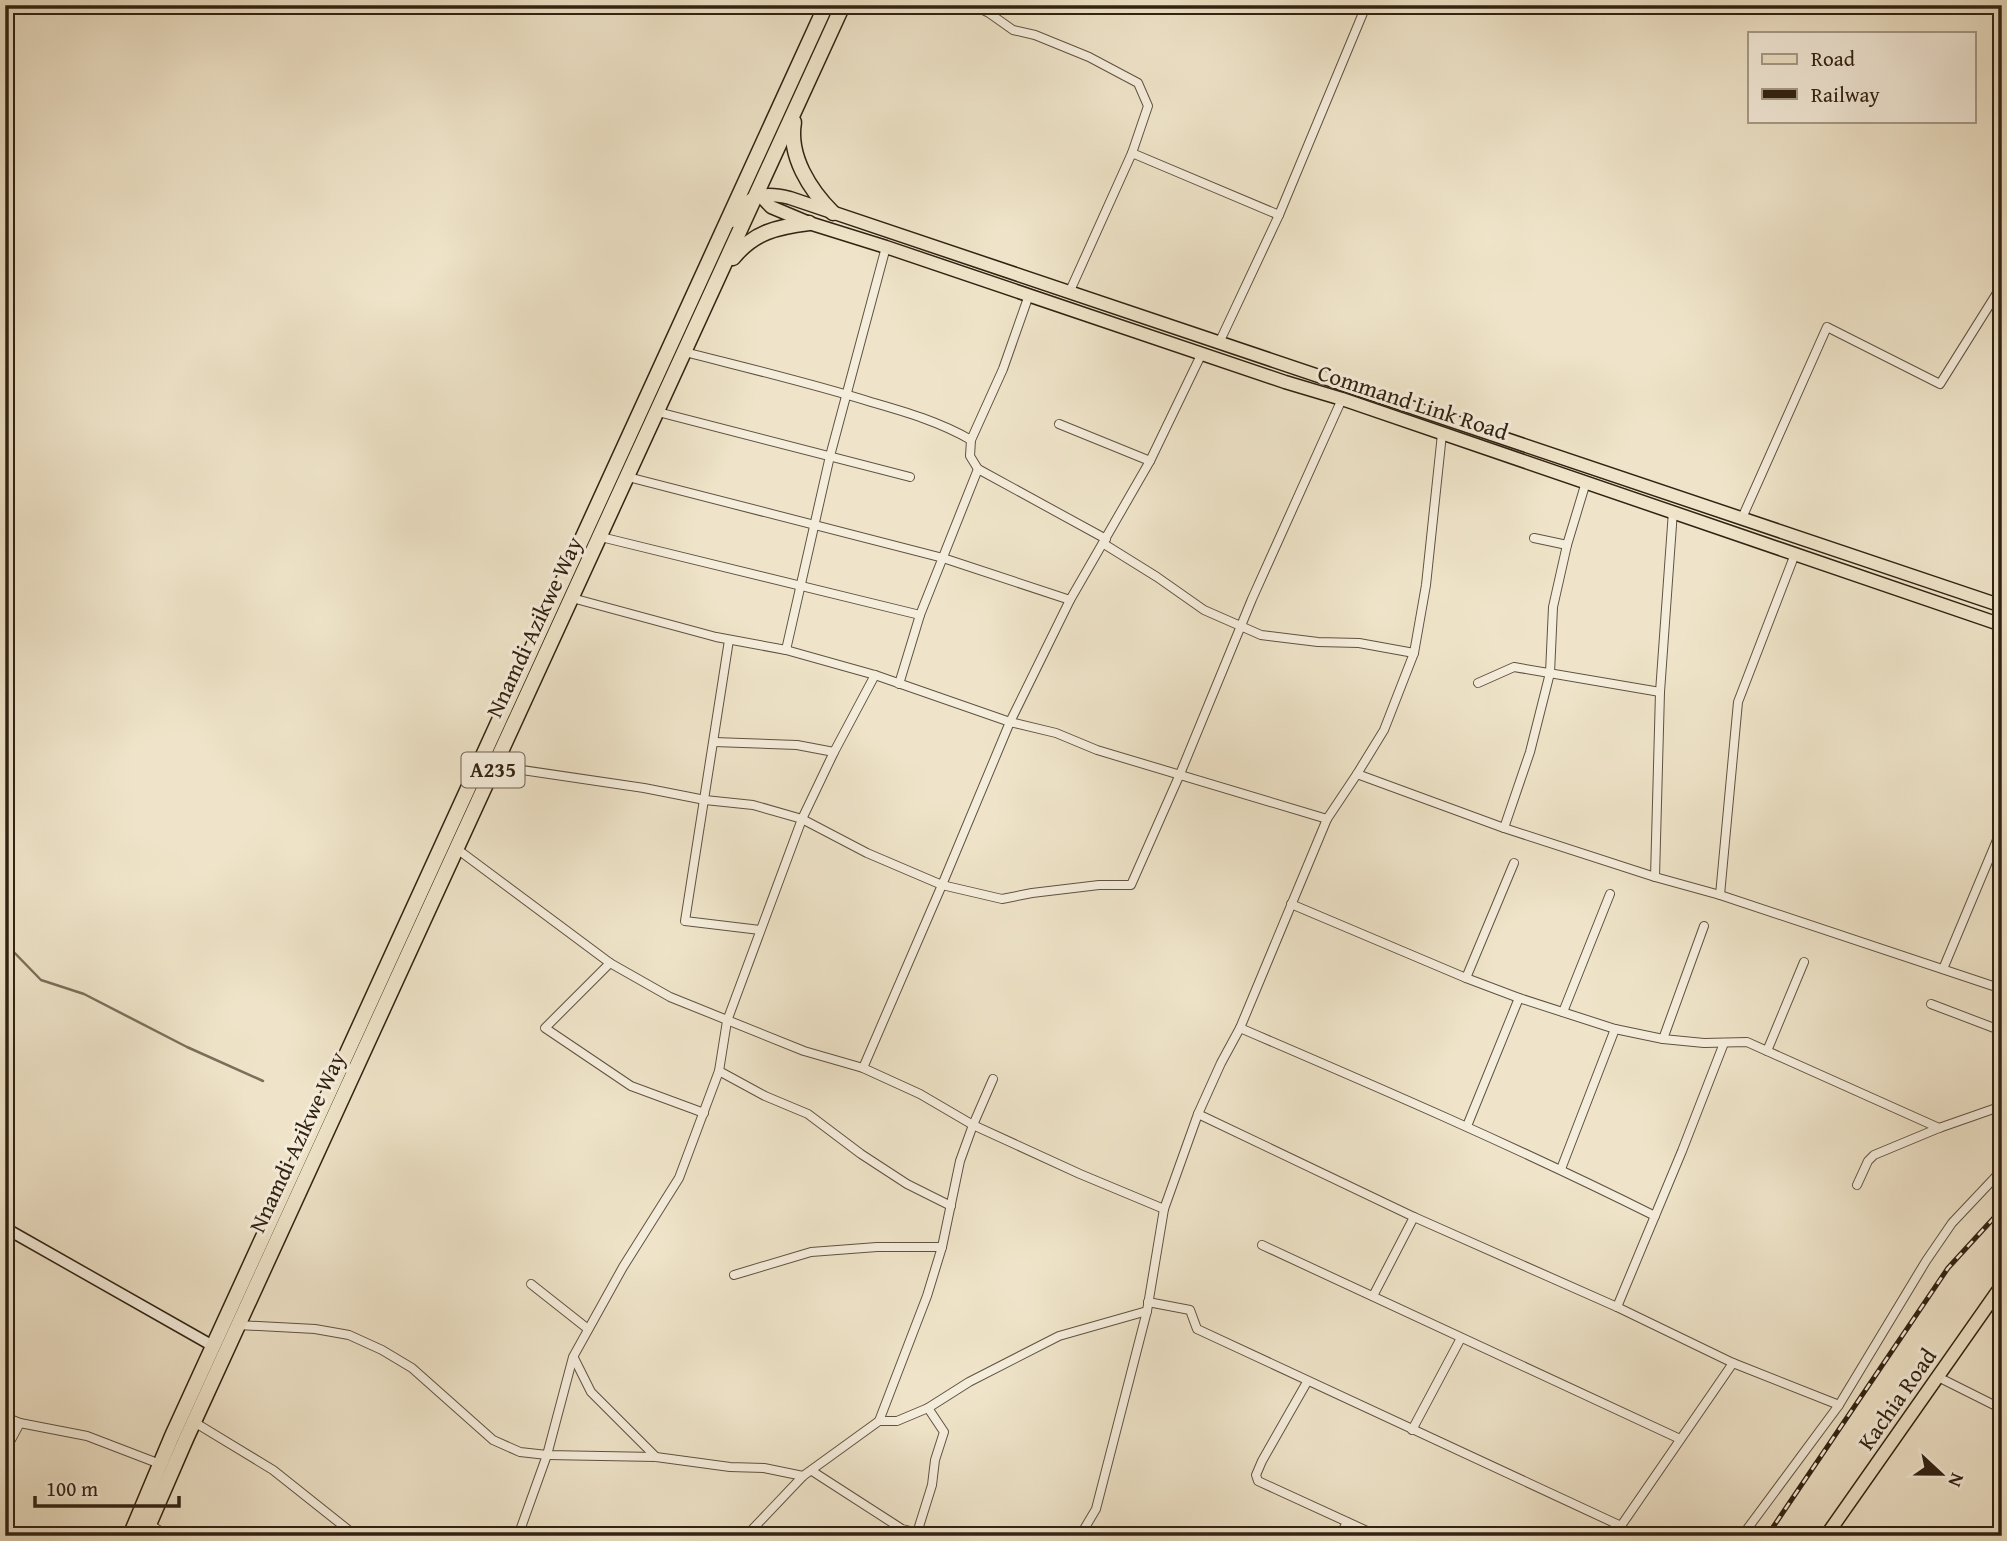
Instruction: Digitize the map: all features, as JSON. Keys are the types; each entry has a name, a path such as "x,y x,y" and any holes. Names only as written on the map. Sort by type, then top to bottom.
{"highway":[{"name":"Nnamdi Azikwe Way","path":"130,1536 213,1346 826,5"},
{"name":"Nnamdi Azikwe Way","path":"147,1530 238,1325 843,5"},
{"path":"801,98 793,128 797,158 820,200 833,213"},
{"path":"718,280 734,256 762,234 780,227 809,223"}],"main road":[{"path":"723,233 738,211 758,195 754,176 756,161"},
{"name":"Command Link Road","path":"758,195 774,194 833,213 2002,606"},
{"name":"Command Link Road","path":"758,195 779,212 809,223 1342,399 2002,625"},
{"path":"1285,382 1290,367"},
{"name":"Kachia Road","path":"1826,1536 2002,1286"}],"street":[{"path":"973,5 1013,30 1035,35 1089,57 1138,83 1148,106 1132,153 1069,293"},
{"path":"1219,343 1279,215 1363,13 1363,5"},
{"path":"1132,153 1279,215"},
{"path":"786,650 830,457 886,247"},
{"path":"1742,518 1827,327 1940,384 1997,292"},
{"path":"1029,295 1003,369 971,440 970,456 978,469 1105,541 1204,610 1261,635 1318,642 1359,643 1414,653"},
{"path":"685,352 847,394 921,417 950,428 971,440"},
{"path":"863,1068 1010,722 1070,600 1150,461 1202,353"},
{"path":"495,766 705,800 753,805 802,819 867,853 942,885 1002,899 1099,885 1131,885 1241,625 1342,399"},
{"path":"658,412 910,477"},
{"path":"1059,424 1150,461"},
{"path":"1080,1536 1096,1510 1147,1306 1164,1209 1198,1114 1240,1028 1327,819 1384,730 1414,653 1426,585 1442,435"},
{"path":"899,684 919,615 978,469"},
{"path":"628,477 943,558 1070,600"},
{"path":"1504,828 1530,752 1550,673 1553,607 1567,545 1586,482"},
{"path":"1656,877 1660,692 1673,511"},
{"path":"601,537 919,615"},
{"path":"1534,538 1567,545"},
{"path":"1720,895 1738,702 1795,554"},
{"path":"572,598 729,640 786,650 875,675 1010,722 1056,733 1097,750 1327,819"},
{"path":"729,640 685,920 761,930"},
{"path":"1478,683 1514,667 1660,692"},
{"path":"518,1536 547,1455 573,1357 623,1268 679,1178 719,1070 727,1021 802,819 875,675"},
{"path":"714,742 797,745 834,752"},
{"path":"1357,774 1504,828 1720,895 2002,989"},
{"path":"1943,969 2002,828"},
{"path":"457,849 610,963 670,997 804,1051 863,1068 920,1094 973,1125 1164,1209"},
{"path":"1466,978 1514,863"},
{"path":"1563,1012 1610,894"},
{"path":"1291,904 1466,978 1615,1029 1704,1043 1747,1042 1938,1128"},
{"path":"1663,1038 1704,926"},
{"path":"1767,1051 1804,962"},
{"path":"610,963 545,1028 631,1086 704,1113"},
{"path":"1467,1126 1519,998"},
{"path":"1931,1004 2002,1031"},
{"path":"1240,1028 1467,1126 1655,1216"},
{"path":"1561,1169 1615,1029"},
{"path":"1617,1307 1724,1043"},
{"path":"719,1070 765,1096 808,1114 907,1184 951,1206"},
{"path":"746,1536 803,1476 879,1421 927,1296 942,1247 960,1161 993,1079"},
{"path":"1857,1185 1868,1161 1874,1155 1938,1128 2002,1106"},
{"path":"1198,1114 1414,1217 1617,1307 1733,1363 1839,1405"},
{"path":"1742,1536 1839,1405 1952,1223 2002,1170"},
{"path":"1373,1296 1414,1217"},
{"path":"5,1228 213,1346"},
{"path":"1262,1245 1680,1439"},
{"path":"734,1275 811,1252 877,1247 942,1247"},
{"path":"531,1284 589,1329"},
{"path":"879,1421 897,1421 928,1408 969,1382 1059,1336 1147,1306 1190,1310 1196,1329 1620,1526"},
{"path":"238,1325 315,1329 349,1335 412,1368 493,1440 520,1452 656,1457 730,1467 764,1468 803,1476"},
{"path":"1412,1430 1461,1338"},
{"path":"573,1357 591,1392 656,1457"},
{"path":"1614,1536 1733,1363"},
{"path":"1938,1377 2002,1409"},
{"path":"1307,1382 1262,1461 1256,1475 1258,1481 1378,1536"},
{"path":"917,1532 932,1485 935,1460 944,1432 928,1408"},
{"path":"5,1417 20,1423 87,1436 160,1464"},
{"path":"194,1422 273,1470 356,1536"},
{"path":"5,1451 20,1423"},
{"path":"811,1471 900,1532 917,1532 931,1536"},
{"path":"1340,1536 1347,1522"},
{"path":"147,1530 168,1536"}],"waterway":[{"path":"5,943 41,980 84,994 187,1047 263,1081"}],"railway":[{"path":"1767,1536 1948,1268 2002,1209"}]}
